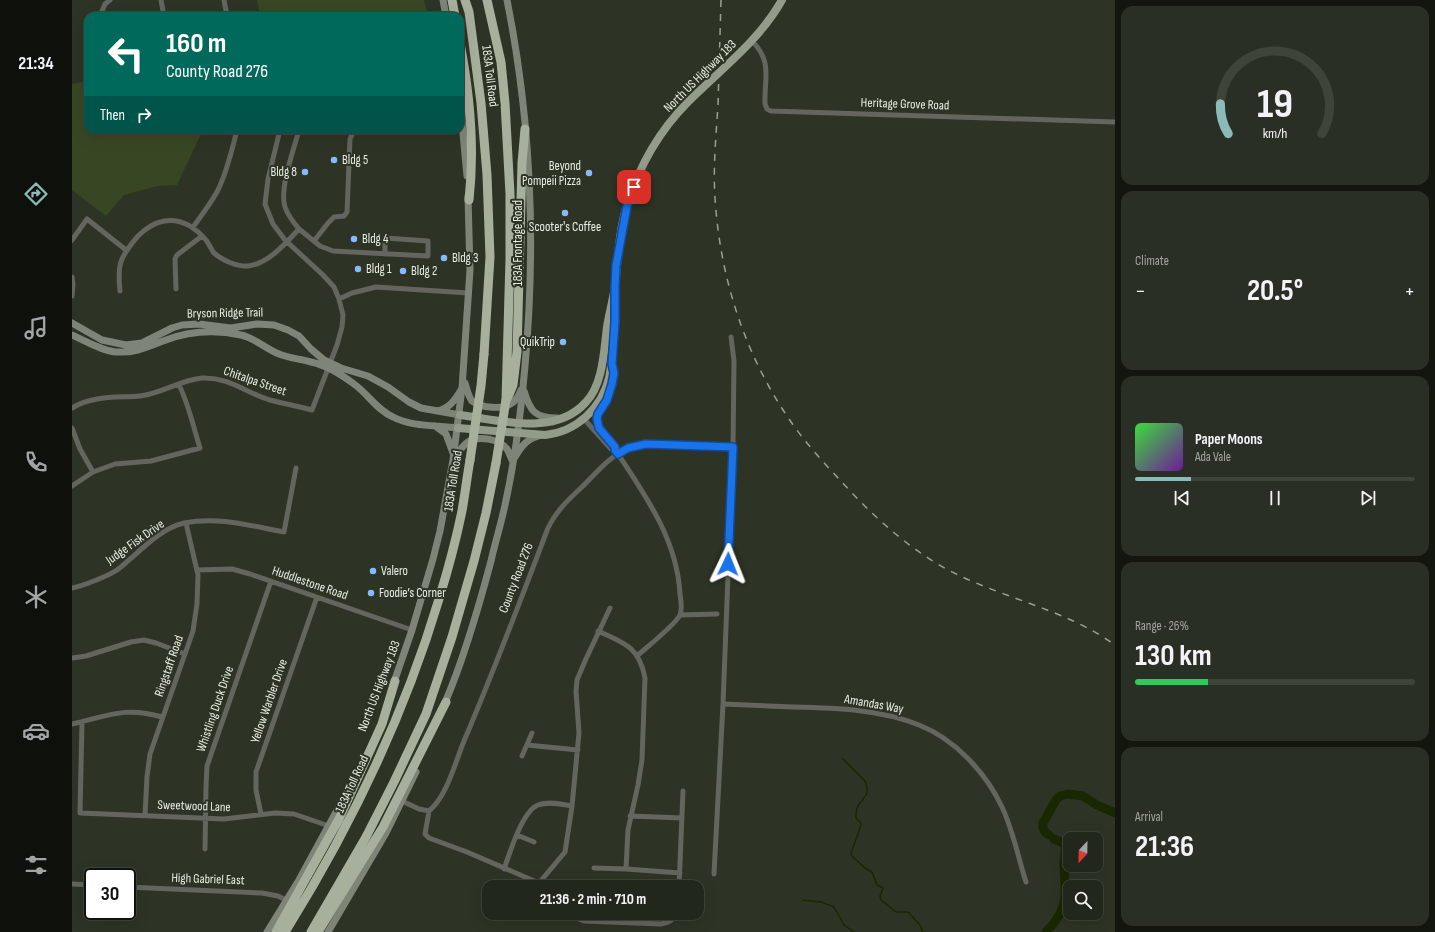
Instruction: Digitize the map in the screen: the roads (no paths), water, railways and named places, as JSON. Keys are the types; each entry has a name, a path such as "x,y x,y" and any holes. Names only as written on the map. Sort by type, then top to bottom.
{"highway":[{"path":"452,0 454,12"},
{"name":"183A Toll Road","path":"285,932 348,824 406,696 432,623 462,512 481,386 490,257 487,175 481,103 469,12 465,0"},
{"name":"183A Toll Road","path":"311,932 366,837 426,714 452,637 474,561 496,463 506,400 510,259 510,187 501,62 487,0"},
{"path":"464,64 472,133 472,172 469,200"},
{"path":"506,400 513,385 516,352 522,163 525,129"},
{"path":"276,932 339,819 382,724 395,681"},
{"path":"318,932 383,827 446,702"}],"main road":[{"path":"442,0 445,12"},
{"name":"183A Frontage Road","path":"507,0 520,78 529,171 531,244 529,327 519,423 512,462"},
{"name":"North US Highway 183","path":"267,932 329,826 363,758 395,681 412,630 440,531 460,415 519,423 540,424 563,418 588,400 600,374 615,287 620,241 627,206 648,155 667,126 687,102 752,41 782,0"},
{"path":"460,415 470,270 469,200 464,134"},
{"path":"458,428 551,435 573,426 584,419 600,400 609,379 612,364 615,322 615,287"},
{"name":"Bryson Ridge Trail","path":"72,323 102,340 126,345 142,343 172,328 182,326 199,324 231,328 257,324 274,325 299,336 330,366 356,386 387,414 409,423 458,428"},
{"name":"Bryson Ridge Trail","path":"72,335 110,351 123,352 140,350 166,340 198,333 214,332 240,335 279,354 341,368 368,376 421,408 460,415"},
{"path":"463,377 469,397 477,404 482,405 501,407 514,403 523,388"},
{"path":"435,411 452,404 462,388"},
{"path":"523,388 530,408 538,415 546,418 563,418"},
{"path":"584,419 588,400"},
{"path":"434,425 446,434 453,457"},
{"path":"328,932 402,801 446,702 482,595 505,504 512,462 522,445 532,438 542,435"},
{"path":"453,457 462,447 476,438 489,439 500,443 506,448 512,462"}],"street":[{"path":"102,12 105,4 110,0"},
{"path":"161,0 163,12"},
{"path":"224,0 226,12"},
{"name":"Heritage Grove Road","path":"752,41 765,57 765,104 767,109 771,111 1115,122"},
{"path":"193,227 209,206 218,190 226,171 236,134"},
{"path":"279,134 268,179 265,204 273,224 287,242 334,287 339,299 343,315 342,327 330,366"},
{"path":"298,134 284,190 284,206 290,218 298,228 320,246 333,251 384,254 428,256 428,241 385,238 384,254"},
{"path":"314,241 331,220 344,216 347,212 350,139 352,134"},
{"path":"72,240 87,219 126,250"},
{"path":"120,292 118,275 120,262 126,250 142,232 156,222 171,220 180,221 193,227 215,253 231,264 247,266 265,260 287,242 298,228"},
{"path":"176,288 175,258 202,236"},
{"path":"72,277 72,296"},
{"path":"339,299 352,293 376,287 468,293"},
{"path":"714,874 724,704 733,447 734,361 731,337"},
{"path":"612,364 614,373 611,388 607,400 598,414 597,421 599,428 615,447 655,512 663,528 679,578 681,604 680,615 671,626 638,655"},
{"name":"Chitalpa Street","path":"72,408 87,401 102,398 145,395 201,378 223,380 270,400 312,410 330,366"},
{"path":"72,486 94,472 115,464 151,462 200,448 193,419 179,384"},
{"path":"584,419 611,449 617,452"},
{"path":"72,428 80,449 94,472"},
{"name":"County Road 276","path":"429,811 435,806 444,791 553,516 617,452 646,444 733,447"},
{"name":"Judge Fisk Drive","path":"72,588 94,581 116,571 162,534 186,523 206,520 221,521 284,532 296,468"},
{"name":"Ringstaff Road","path":"144,815 150,754 193,631 197,604 198,575 186,523"},
{"name":"Huddlestone Road","path":"197,570 232,569 412,630"},
{"name":"Whistling Duck Drive","path":"205,850 207,766 271,581"},
{"name":"Yellow Warbler Drive","path":"261,814 256,790 256,772 317,597"},
{"path":"542,880 565,852 578,750 579,733 576,691 578,680 598,631 610,608"},
{"path":"680,615 717,614"},
{"path":"598,631 628,646 638,655 643,666 645,678 642,752 638,785 630,816 626,869"},
{"path":"72,658 86,656 130,642 144,640 185,654"},
{"name":"Amandas Way","path":"724,704 862,711 892,716 919,725 933,732 965,757 990,785 1005,813 1026,882"},
{"path":"72,724 116,712 142,712 162,717"},
{"name":"Sweetwood Lane","path":"82,722 80,813 224,819 275,813 294,814 329,826"},
{"path":"522,756 532,733"},
{"path":"527,745 578,750"},
{"path":"679,880 683,791"},
{"path":"402,801 419,809 429,811 425,834 429,838 467,852 532,880"},
{"path":"504,869 527,813 532,808 544,803 572,806"},
{"path":"630,816 682,818"},
{"path":"517,835 534,842"},
{"path":"594,868 680,872"},
{"path":"72,884 84,885"},
{"name":"High Gabriel East","path":"136,887 262,893 278,896 286,900"},
{"path":"582,920 661,924 673,920"}],"waterway":[{"path":"843,759 865,781 867,787 867,794 857,809 856,818 861,823 851,855 865,868 872,872 877,885 883,888 880,896 881,900 896,912 908,912 920,925 923,932"},
{"path":"1049,835 1045,832 1043,823 1056,800 1060,796 1068,794 1083,796 1097,805 1115,813"},
{"path":"1046,932 1058,917 1064,904 1065,897 1065,845 1064,843 1054,839"},
{"path":"803,900 821,902 834,907 844,925 854,932"}],"railway":[{"path":"721,0 714,175 718,227 722,257 737,313 747,341 773,394 789,419 827,466 873,514 910,545 936,563 958,575 1072,621 1115,645"}],"place":[{"name":"Bldg 5","path":"334,160"},
{"name":"Bldg 8","path":"305,172"},
{"name":"Beyond Pompeii Pizza","path":"589,173"},
{"name":"Scooter's Coffee","path":"565,213"},
{"name":"Bldg 4","path":"354,239"},
{"name":"Bldg 3","path":"444,258"},
{"name":"Bldg 1","path":"358,269"},
{"name":"Bldg 2","path":"403,271"},
{"name":"QuikTrip","path":"563,342"},
{"name":"Valero","path":"373,571"},
{"name":"Foodie’s Corner","path":"371,593"}]}
